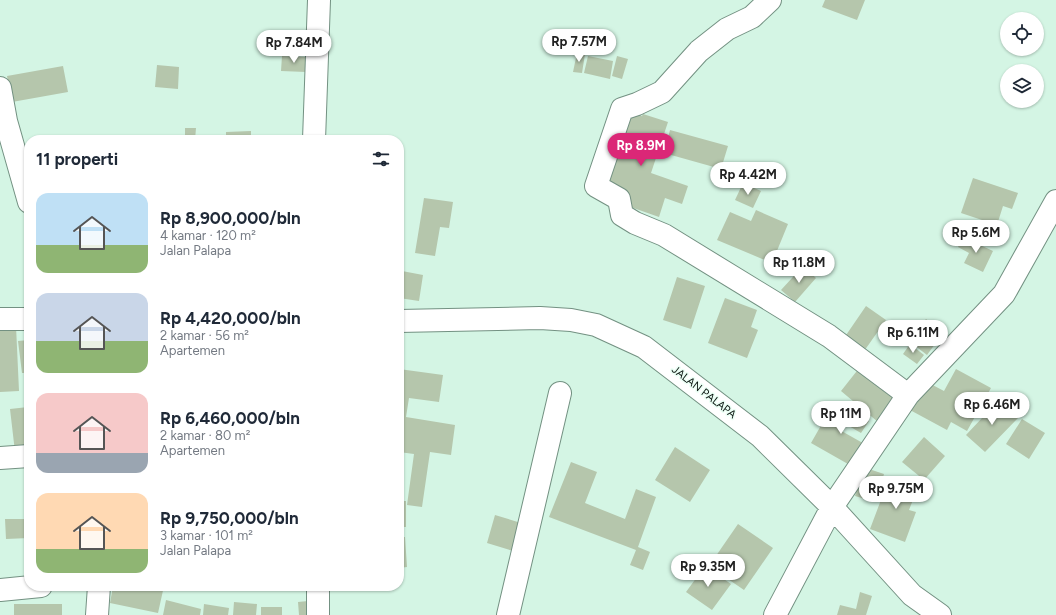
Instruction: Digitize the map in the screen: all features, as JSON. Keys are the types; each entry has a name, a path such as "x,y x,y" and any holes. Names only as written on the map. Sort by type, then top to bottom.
{"street":[{"path":"314,135 319,0"},
{"path":"770,0 752,17 727,29 699,51 662,92 637,104 622,109 596,186 619,199 622,215 635,223 670,239 829,336 908,395"},
{"path":"0,88 6,121 24,184"},
{"path":"775,615 832,507 908,395 1004,294 1056,201"},
{"name":"JALAN PALAPA","path":"404,320 540,318 571,320 596,325 644,347 760,436 832,507 912,595 940,615"},
{"path":"0,319 24,319"},
{"path":"508,615 560,393"},
{"path":"0,458 24,456"},
{"path":"0,590 24,588"},
{"path":"97,615 99,591"},
{"path":"318,591 318,615"}],"building":[{"path":"825,0 865,0 857,20 822,7"},
{"path":"577,53 585,54 582,73 573,72"},
{"path":"282,56 306,57 306,72 281,71"},
{"path":"588,56 613,61 610,79 584,73"},
{"path":"617,56 628,59 622,79 612,76"},
{"path":"157,65 179,67 178,89 155,87"},
{"path":"63,66 68,92 12,102 7,76"},
{"path":"628,111 668,122 651,173 688,186 682,204 665,198 659,217 622,204 604,185"},
{"path":"185,128 196,128 195,135 185,135"},
{"path":"670,130 728,146 721,169 664,153"},
{"path":"251,131 251,135 226,135 226,132"},
{"path":"973,178 1018,193 1012,209 1003,206 997,225 961,213"},
{"path":"743,183 761,191 753,208 735,200"},
{"path":"424,198 453,202 449,228 440,227 435,256 415,253"},
{"path":"756,210 788,224 772,263 717,240 730,212 751,221"},
{"path":"963,237 993,251 983,272 964,263 969,253 958,247"},
{"path":"803,266 816,278 795,302 781,290"},
{"path":"404,271 423,275 419,301 404,299"},
{"path":"677,277 705,286 691,329 663,320"},
{"path":"725,298 757,310 751,327 758,330 747,358 708,343"},
{"path":"866,306 886,320 862,354 842,341"},
{"path":"926,319 943,333 927,355 909,341"},
{"path":"16,326 19,391 0,392 0,327"},
{"path":"24,340 24,373 22,373 18,341"},
{"path":"910,344 924,355 917,364 903,354"},
{"path":"860,367 898,398 878,422 841,391"},
{"path":"956,369 991,388 967,431 951,422 947,430 910,410 925,381 944,391"},
{"path":"404,370 443,375 439,402 409,398 406,417 455,425 451,455 430,452 422,507 407,505 414,454 404,453"},
{"path":"999,400 1018,418 985,452 966,435"},
{"path":"835,401 869,421 861,433 842,422 838,429 868,446 855,468 811,443"},
{"path":"24,407 24,451 15,452 10,409"},
{"path":"1022,419 1045,433 1029,459 1006,444"},
{"path":"924,437 945,456 924,480 902,462"},
{"path":"675,447 710,470 690,502 655,480"},
{"path":"571,462 597,472 585,503 625,519 636,489 656,497 638,547 650,552 643,570 630,565 636,550 549,517"},
{"path":"863,467 884,474 876,502 855,496"},
{"path":"890,476 918,487 909,510 916,512 905,542 870,529"},
{"path":"404,501 406,501 406,527 404,527"},
{"path":"495,515 521,523 513,551 487,543"},
{"path":"5,519 24,519 24,538 6,539"},
{"path":"738,524 773,548 744,590 709,566"},
{"path":"404,537 405,537 407,567 404,567"},
{"path":"705,566 731,584 712,610 686,592"},
{"path":"112,591 163,591 158,613 110,603"},
{"path":"860,592 872,596 866,615 837,615 840,605 856,609"},
{"path":"166,600 201,609 200,615 163,615"},
{"path":"308,601 316,615 299,615 298,602"},
{"path":"234,602 257,604 256,615 233,615"},
{"path":"14,604 62,604 62,615 14,615"},
{"path":"204,604 229,608 228,615 203,615"},
{"path":"261,607 282,607 282,615 261,615"}]}
